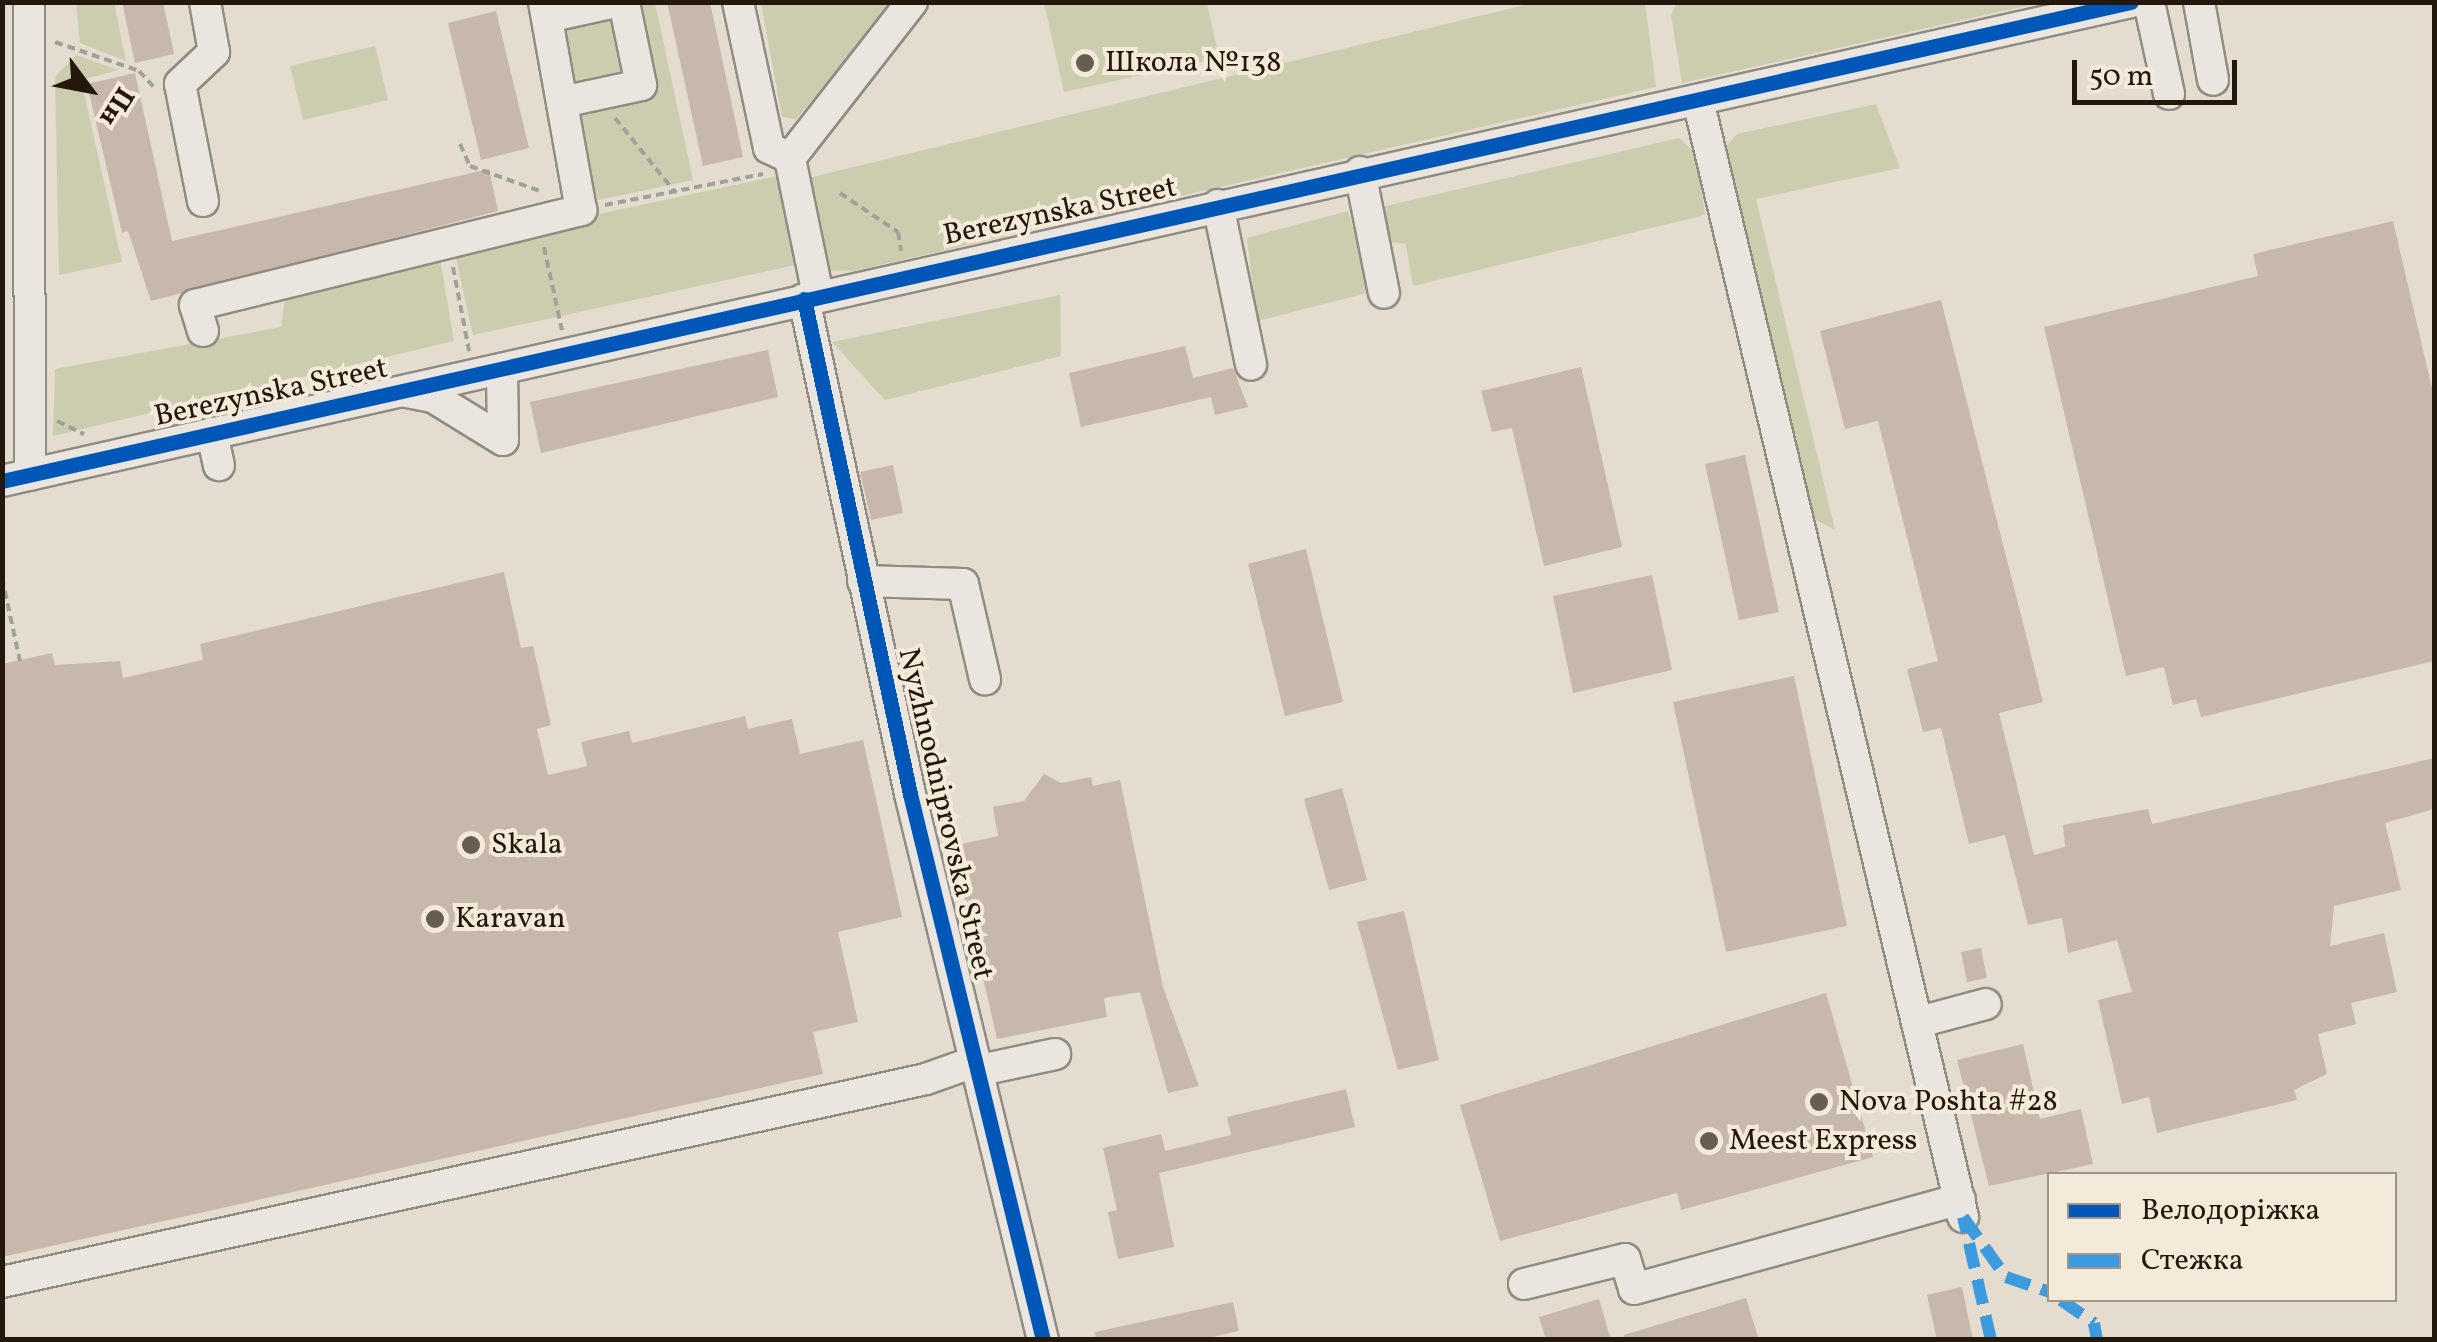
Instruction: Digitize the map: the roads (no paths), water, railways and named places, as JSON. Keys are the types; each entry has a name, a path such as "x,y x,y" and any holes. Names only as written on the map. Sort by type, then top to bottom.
{"street":[{"path":"16,478 15,273 28,2"},
{"path":"203,202 180,84 214,52 205,2"},
{"path":"202,331 194,306 580,210 546,10 616,2"},
{"path":"562,102 641,85 624,2"},
{"path":"738,2 768,148 791,163 912,2"},
{"name":"Berezynska Street","path":"16,478 404,392 904,274 1698,100 2086,7 2131,2"},
{"path":"2149,2 2169,94"},
{"path":"2199,2 2213,80"},
{"path":"1524,1284 1625,1259 1634,1289 1961,1208 1698,100"},
{"name":"Nyzhnodniprovska Street","path":"791,163 811,297 863,581 1043,1340"},
{"path":"1360,172 1384,292"},
{"path":"1218,205 1251,364"},
{"path":"404,392 433,396 502,440 488,372"},
{"path":"212,434 219,465"},
{"path":"863,581 963,584 985,679"},
{"path":"1919,1022 1986,1004"},
{"path":"2,1282 975,1066 1055,1054"}],"place":[{"name":"Школа №138","path":"1085,63"},
{"name":"Skala","path":"471,845"},
{"name":"Karavan","path":"435,919"},
{"name":"Nova Poshta #28","path":"1819,1102"},
{"name":"Meest Express","path":"1709,1141"}]}
